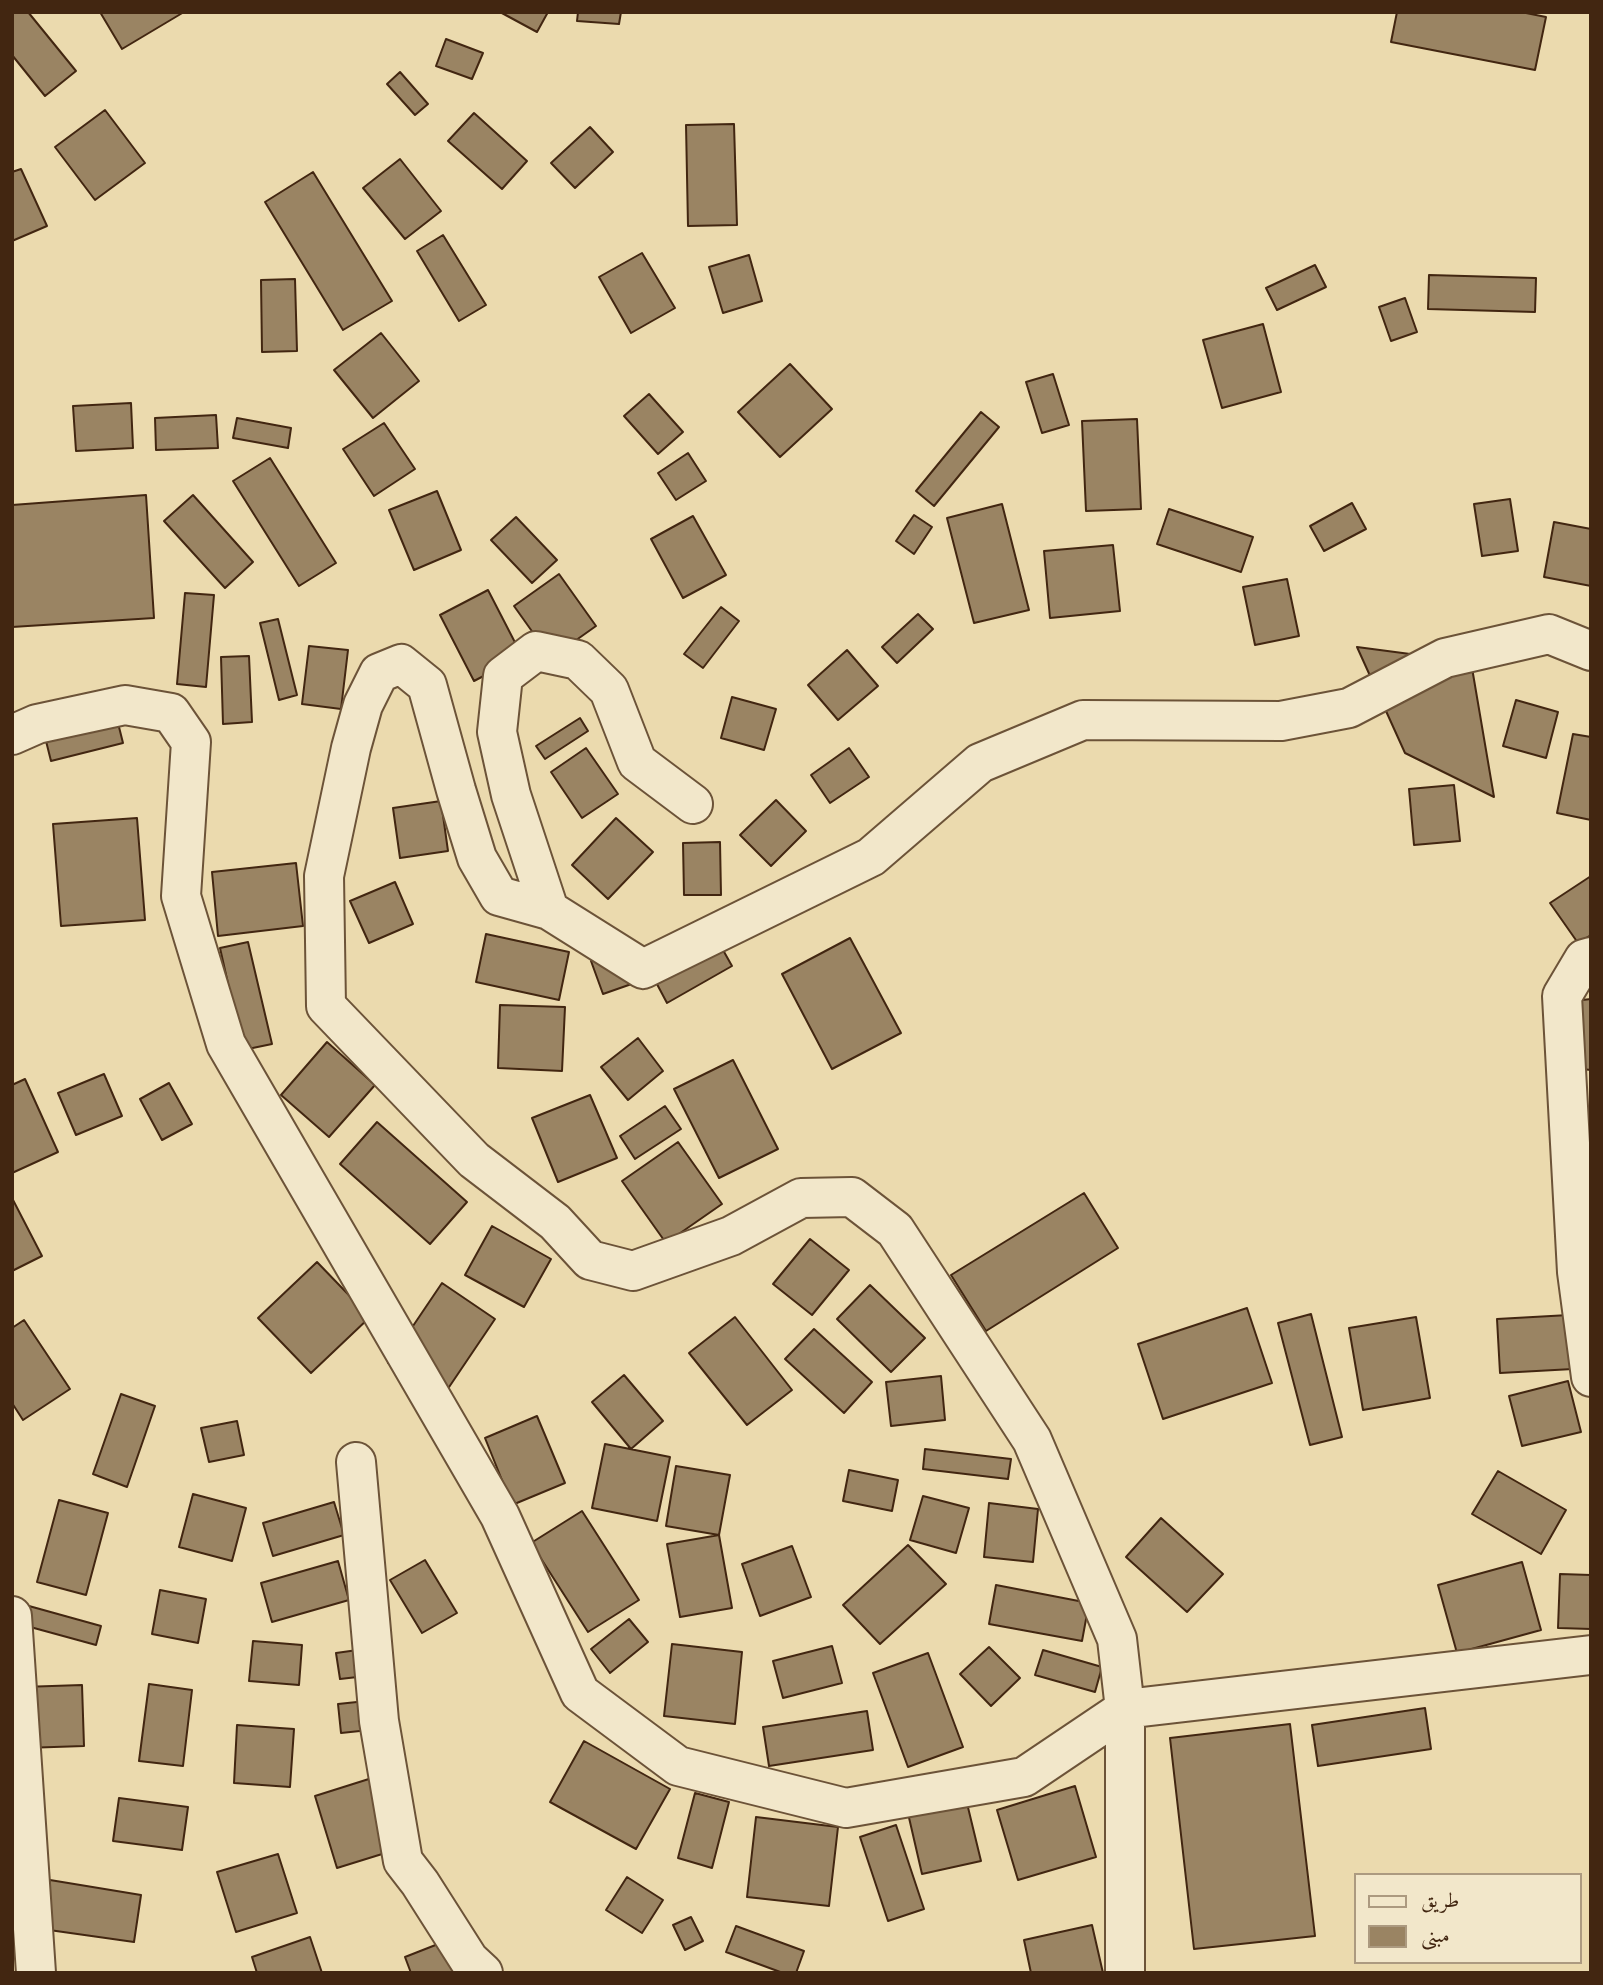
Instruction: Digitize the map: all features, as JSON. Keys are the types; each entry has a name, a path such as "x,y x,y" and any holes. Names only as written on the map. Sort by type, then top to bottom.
{"street":[{"path":"1125,1973 1125,1709 1118,1639 1032,1440 895,1230 852,1197 801,1198 731,1236 633,1271 590,1259 555,1222 474,1160 326,1006 324,876 351,748 363,705 379,673 401,664 427,685 477,858 499,896 549,910 643,969 871,857 980,763 1083,720 1281,721 1349,708 1445,658 1549,634 1591,651"},
{"path":"549,910 511,795 497,732 503,676 536,651 578,660 609,690 637,762 693,804"},
{"path":"12,735 37,724 125,705 171,713 191,742 181,896 226,1044 500,1516 580,1693 678,1766 846,1808 1024,1777 1125,1709 1591,1655"},
{"path":"1591,957 1584,959 1562,996 1577,1272 1591,1377"},
{"path":"356,1462 379,1721 403,1861 469,1960 483,1973"},
{"path":"12,1615 36,1973"}],"building":[{"path":"12,12 28,12 76,71 45,96 12,55"},
{"path":"100,12 184,12 122,49"},
{"path":"500,12 548,12 537,32"},
{"path":"578,12 621,12 619,24 577,21"},
{"path":"1397,12 1521,12 1546,17 1535,70 1391,42"},
{"path":"446,39 483,53 472,79 436,66"},
{"path":"400,72 428,104 415,115 387,84"},
{"path":"105,110 145,163 95,200 55,147"},
{"path":"474,113 527,161 502,189 448,141"},
{"path":"734,124 737,225 688,226 686,125"},
{"path":"590,127 613,152 575,188 551,163"},
{"path":"400,159 441,211 405,239 363,188"},
{"path":"21,169 47,226 12,241 12,172"},
{"path":"313,172 392,301 343,330 265,202"},
{"path":"443,235 486,305 459,321 417,251"},
{"path":"642,253 675,308 631,333 599,277"},
{"path":"749,255 762,301 723,313 709,267"},
{"path":"1315,265 1326,287 1277,310 1266,288"},
{"path":"1429,275 1536,278 1535,312 1428,309"},
{"path":"295,279 297,351 262,352 261,280"},
{"path":"1405,298 1417,332 1391,341 1379,307"},
{"path":"1263,324 1281,392 1222,408 1203,340"},
{"path":"381,333 419,381 373,418 334,370"},
{"path":"790,364 832,409 780,457 738,412"},
{"path":"1053,374 1069,425 1042,433 1026,382"},
{"path":"649,394 683,432 658,454 624,416"},
{"path":"131,403 133,448 76,451 73,406"},
{"path":"981,412 999,427 934,506 916,491"},
{"path":"216,415 218,448 156,450 155,418"},
{"path":"237,418 291,428 288,448 233,438"},
{"path":"1137,419 1141,509 1086,511 1082,421"},
{"path":"384,423 415,469 374,496 343,449"},
{"path":"688,453 706,481 676,500 658,473"},
{"path":"270,458 336,563 299,586 233,481"},
{"path":"437,491 461,550 414,570 389,510"},
{"path":"146,495 154,618 12,627 12,505"},
{"path":"193,495 253,562 225,588 164,521"},
{"path":"1510,499 1518,551 1482,556 1474,504"},
{"path":"1352,503 1366,529 1324,551 1310,526"},
{"path":"1002,504 1029,610 974,623 947,518"},
{"path":"1169,509 1253,537 1241,572 1157,544"},
{"path":"914,515 932,527 914,554 896,541"},
{"path":"693,516 726,575 683,598 651,539"},
{"path":"516,517 557,560 532,583 491,540"},
{"path":"1554,522 1591,529 1591,586 1544,577"},
{"path":"1113,545 1120,611 1050,618 1044,551"},
{"path":"559,574 596,626 551,658 514,606"},
{"path":"1287,579 1299,636 1255,645 1243,587"},
{"path":"488,590 522,656 474,681 440,615"},
{"path":"185,593 214,595 206,687 177,684"},
{"path":"721,607 739,621 703,668 684,654"},
{"path":"918,614 933,629 897,663 882,647"},
{"path":"278,619 297,695 279,700 260,623"},
{"path":"309,646 348,650 341,709 302,704"},
{"path":"1357,647 1471,662 1494,797 1405,753"},
{"path":"847,650 878,686 838,720 808,685"},
{"path":"249,656 252,722 223,724 221,657"},
{"path":"111,695 123,743 51,761 39,713"},
{"path":"732,697 776,709 764,750 721,738"},
{"path":"1516,700 1558,712 1546,758 1503,746"},
{"path":"580,718 588,731 545,759 536,746"},
{"path":"1573,734 1591,737 1591,820 1557,813"},
{"path":"586,748 618,794 582,818 551,772"},
{"path":"849,748 869,777 830,803 811,775"},
{"path":"1454,785 1460,841 1414,845 1409,789"},
{"path":"776,800 806,831 771,866 740,835"},
{"path":"441,801 448,851 400,858 393,808"},
{"path":"137,818 145,920 61,926 53,824"},
{"path":"616,818 653,852 608,899 572,865"},
{"path":"720,842 721,895 684,895 683,843"},
{"path":"296,863 303,926 218,936 212,872"},
{"path":"1591,876 1591,935 1578,943 1550,903"},
{"path":"395,882 413,924 369,943 350,901"},
{"path":"486,934 569,952 559,1000 476,982"},
{"path":"714,934 732,966 667,1003 650,971"},
{"path":"850,938 901,1033 832,1069 782,974"},
{"path":"248,942 272,1044 243,1050 220,948"},
{"path":"631,947 643,980 603,994 591,961"},
{"path":"1591,999 1591,1070 1572,1068 1573,1001"},
{"path":"500,1005 565,1007 562,1071 498,1068"},
{"path":"638,1038 663,1071 628,1100 601,1067"},
{"path":"327,1042 375,1085 329,1137 281,1095"},
{"path":"733,1060 778,1149 719,1178 674,1089"},
{"path":"104,1074 122,1116 76,1135 58,1093"},
{"path":"25,1079 58,1152 12,1173 12,1085"},
{"path":"169,1083 192,1124 162,1140 140,1099"},
{"path":"590,1095 617,1158 558,1182 532,1118"},
{"path":"665,1106 681,1129 635,1159 620,1136"},
{"path":"377,1122 467,1202 430,1244 340,1164"},
{"path":"678,1142 722,1204 666,1243 622,1181"},
{"path":"1084,1193 1118,1248 986,1331 951,1275"},
{"path":"12,1198 42,1256 12,1271"},
{"path":"492,1226 551,1259 524,1307 465,1275"},
{"path":"810,1239 849,1270 812,1315 773,1284"},
{"path":"317,1262 370,1317 311,1373 258,1318"},
{"path":"442,1283 495,1319 441,1399 388,1363"},
{"path":"870,1285 925,1338 891,1372 837,1319"},
{"path":"1247,1308 1272,1383 1163,1419 1138,1344"},
{"path":"1311,1314 1342,1437 1310,1445 1278,1323"},
{"path":"1569,1315 1573,1369 1500,1373 1497,1319"},
{"path":"735,1317 792,1390 747,1425 689,1353"},
{"path":"1416,1317 1430,1398 1363,1410 1349,1328"},
{"path":"24,1320 70,1389 23,1420 12,1403 12,1328"},
{"path":"814,1329 872,1382 844,1413 785,1359"},
{"path":"624,1375 663,1421 631,1449 592,1402"},
{"path":"941,1376 945,1420 891,1426 886,1382"},
{"path":"1568,1381 1581,1432 1522,1446 1509,1396"},
{"path":"121,1394 155,1406 127,1487 93,1474"},
{"path":"537,1416 565,1483 512,1505 485,1438"},
{"path":"237,1421 244,1455 209,1462 201,1428"},
{"path":"605,1444 670,1457 657,1521 592,1508"},
{"path":"925,1449 1011,1459 1008,1479 923,1469"},
{"path":"676,1466 730,1475 719,1535 666,1526"},
{"path":"849,1470 898,1480 892,1511 843,1501"},
{"path":"1498,1471 1566,1510 1541,1554 1472,1514"},
{"path":"193,1494 246,1508 232,1561 179,1547"},
{"path":"923,1496 969,1508 956,1553 910,1540"},
{"path":"59,1500 108,1513 86,1595 37,1582"},
{"path":"334,1502 344,1535 273,1556 263,1523"},
{"path":"989,1503 1038,1509 1033,1562 984,1557"},
{"path":"582,1511 639,1600 588,1632 531,1543"},
{"path":"1161,1518 1223,1574 1187,1612 1126,1557"},
{"path":"719,1535 732,1608 680,1617 667,1544"},
{"path":"908,1545 946,1584 880,1644 843,1605"},
{"path":"792,1546 811,1597 760,1616 742,1564"},
{"path":"425,1560 457,1613 422,1633 390,1580"},
{"path":"338,1561 349,1600 272,1622 261,1583"},
{"path":"1522,1562 1541,1630 1457,1653 1438,1585"},
{"path":"1560,1574 1591,1575 1591,1629 1558,1628"},
{"path":"996,1585 1089,1603 1082,1641 989,1624"},
{"path":"160,1590 206,1599 198,1643 152,1634"},
{"path":"29,1606 101,1626 96,1645 23,1625"},
{"path":"629,1619 648,1642 610,1673 591,1649"},
{"path":"253,1641 302,1645 299,1685 249,1681"},
{"path":"672,1644 742,1652 735,1724 664,1716"},
{"path":"832,1646 842,1683 783,1698 773,1661"},
{"path":"989,1647 1020,1678 991,1706 960,1674"},
{"path":"372,1648 375,1675 340,1679 336,1653"},
{"path":"1043,1650 1102,1667 1095,1692 1035,1675"},
{"path":"928,1653 963,1747 908,1767 873,1673"},
{"path":"149,1684 192,1690 183,1766 139,1761"},
{"path":"82,1685 84,1746 24,1748 22,1687"},
{"path":"376,1700 379,1729 341,1733 338,1704"},
{"path":"1425,1708 1431,1749 1318,1766 1312,1725"},
{"path":"867,1711 873,1750 769,1766 763,1727"},
{"path":"1290,1724 1315,1936 1194,1949 1170,1738"},
{"path":"237,1725 294,1729 290,1787 234,1783"},
{"path":"584,1741 670,1789 636,1849 550,1802"},
{"path":"372,1778 395,1850 337,1868 315,1796"},
{"path":"1075,1786 1096,1857 1018,1880 997,1810"},
{"path":"695,1793 729,1802 712,1868 678,1858"},
{"path":"965,1795 981,1861 922,1874 907,1809"},
{"path":"119,1798 188,1807 182,1850 113,1841"},
{"path":"756,1817 838,1827 829,1906 747,1897"},
{"path":"896,1825 924,1909 888,1921 860,1837"},
{"path":"278,1854 297,1913 236,1932 217,1872"},
{"path":"627,1877 663,1900 642,1933 606,1910"},
{"path":"50,1880 141,1895 134,1942 42,1929"},
{"path":"691,1917 703,1941 685,1950 673,1925"},
{"path":"1092,1925 1103,1973 1031,1973 1024,1940"},
{"path":"736,1926 804,1951 796,1973 783,1973 726,1952"},
{"path":"461,1935 477,1973 411,1973 405,1957"},
{"path":"310,1937 322,1973 257,1973 252,1957"}]}
